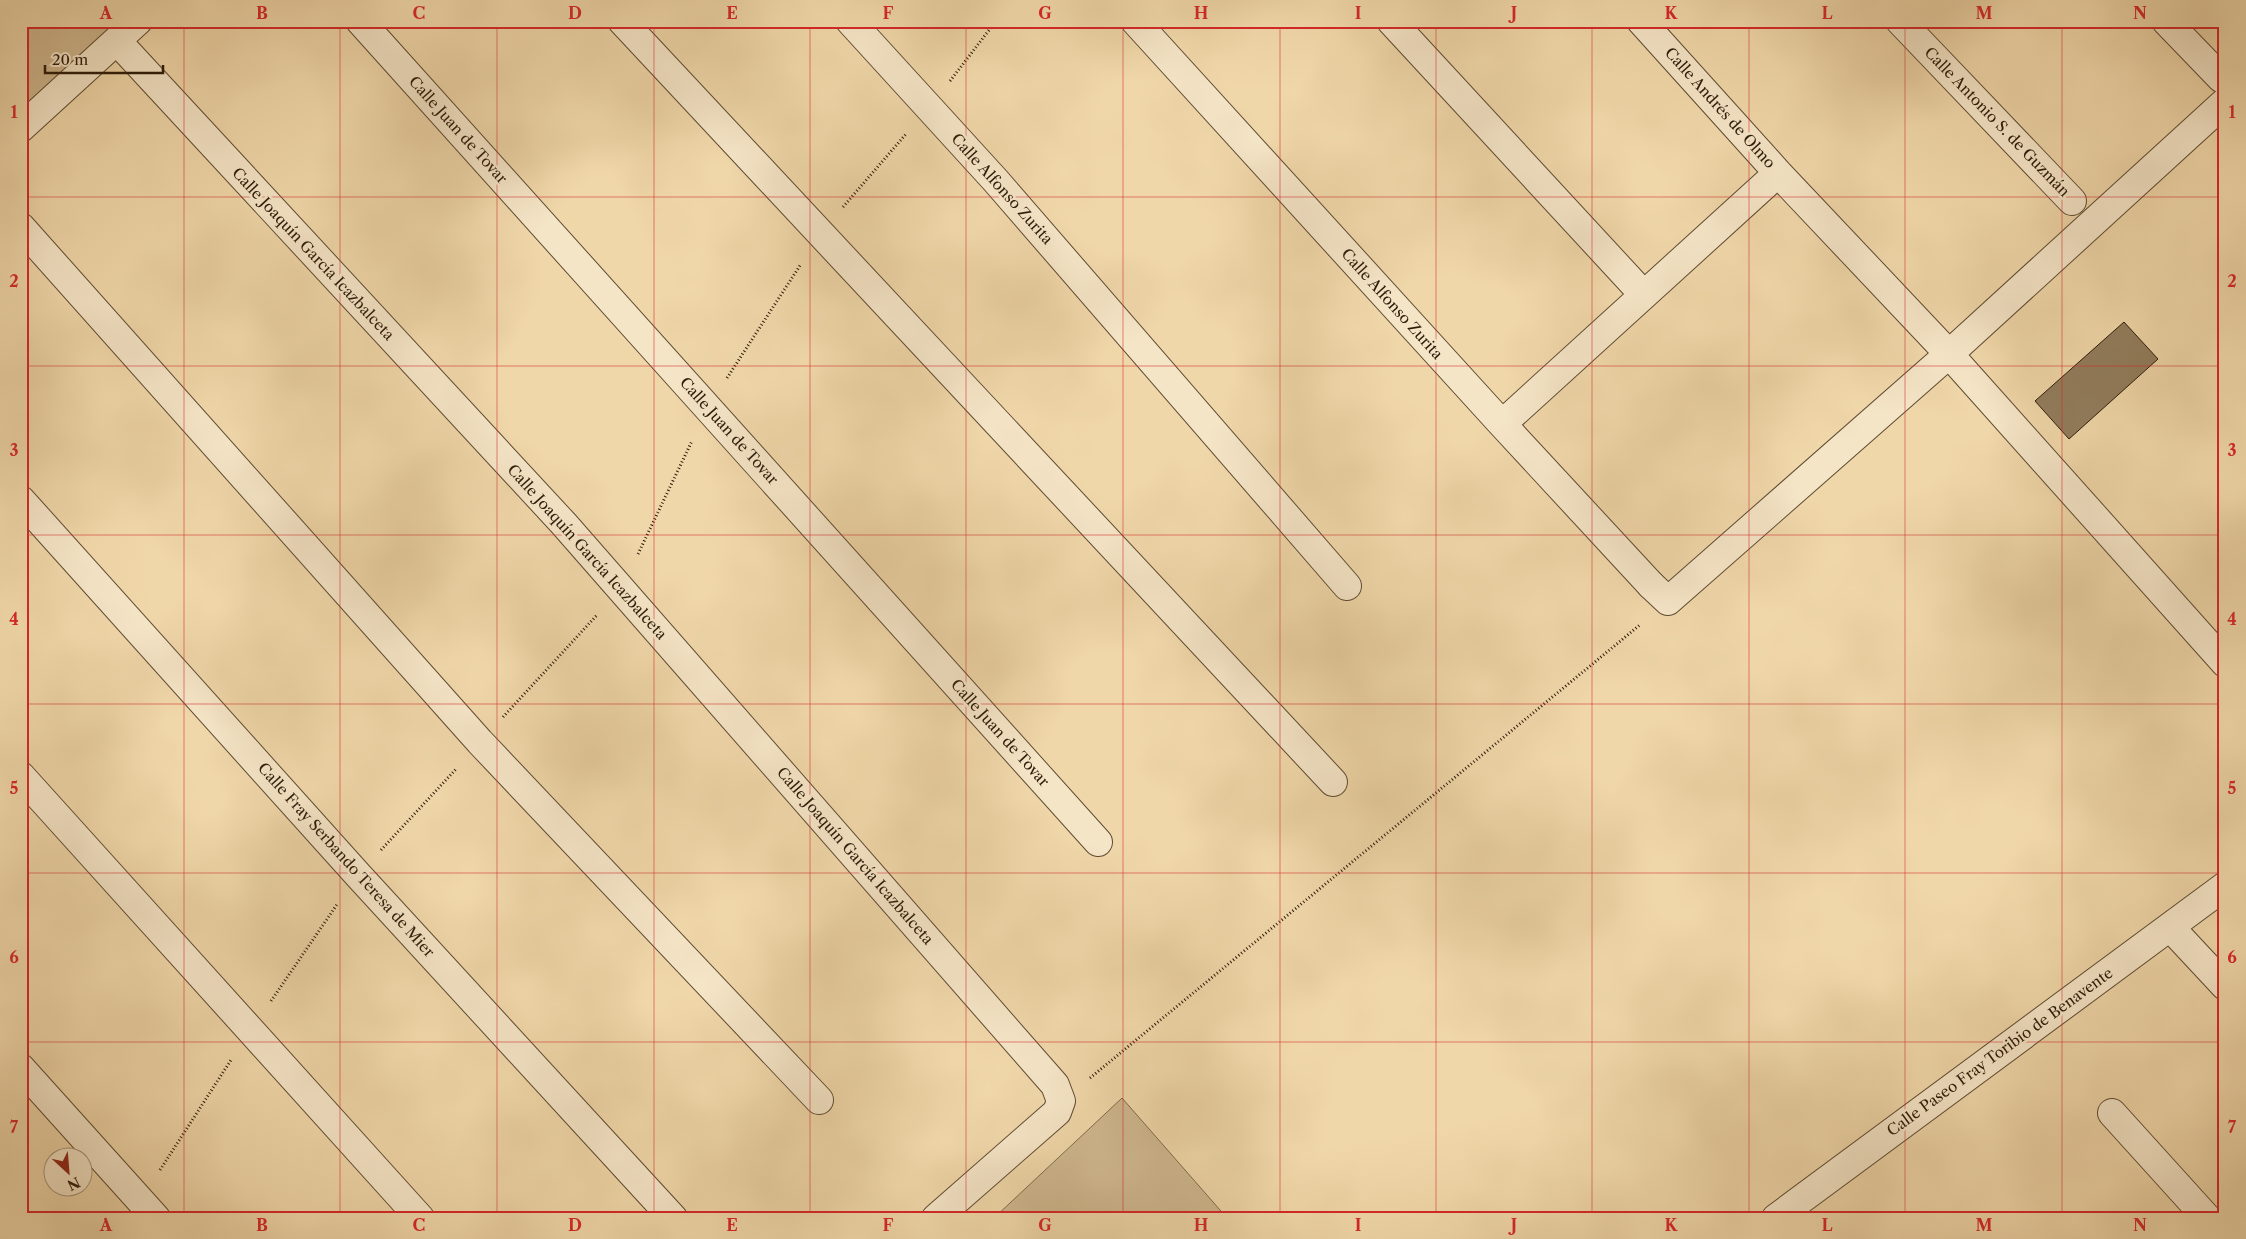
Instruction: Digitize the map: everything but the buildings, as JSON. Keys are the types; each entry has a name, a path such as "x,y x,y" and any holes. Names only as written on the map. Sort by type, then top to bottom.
{"street":[{"path":"21,128 138,21"},
{"name":"Calle Juan de Tovar","path":"360,21 1098,842"},
{"path":"622,21 1333,782"},
{"name":"Calle Alfonso Zurita","path":"850,21 996,181 1347,586"},
{"name":"Calle Alfonso Zurita","path":"1135,21 1502,424 1660,593"},
{"path":"1391,21 1644,295"},
{"name":"Calle Andrés de Olmo","path":"1640,21 1778,173 1949,354 2225,663"},
{"name":"Calle Antonio S. de Guzmán","path":"1900,21 2072,201"},
{"path":"1660,593 1949,354 2223,88 2166,21"},
{"name":"Calle Joaquín García Icazbalceta","path":"116,41 557,517 1046,1074 1055,1085 1061,1101"},
{"path":"1502,424 1778,173"},
{"path":"21,227 480,742 819,1100"},
{"name":"Calle Fray Serbando Teresa de Mier","path":"21,500 358,875 673,1218"},
{"path":"21,776 420,1218"},
{"name":"Calle Paseo Fray Toribio de Benavente","path":"1776,1218 2225,886"},
{"path":"2170,927 2225,986"},
{"path":"21,1068 156,1218"},
{"path":"936,1218 1049,1120 1057,1112 1061,1101"},
{"path":"2112,1113 2207,1218"}],"path":[{"path":"621,589 708,407 821,233 929,108 996,21"},
{"path":"1061,1101 1660,593"}],"shaded area":[{"path":"21,21 130,21 21,118"},
{"path":"1122,1098 1227,1218 994,1218"}]}
